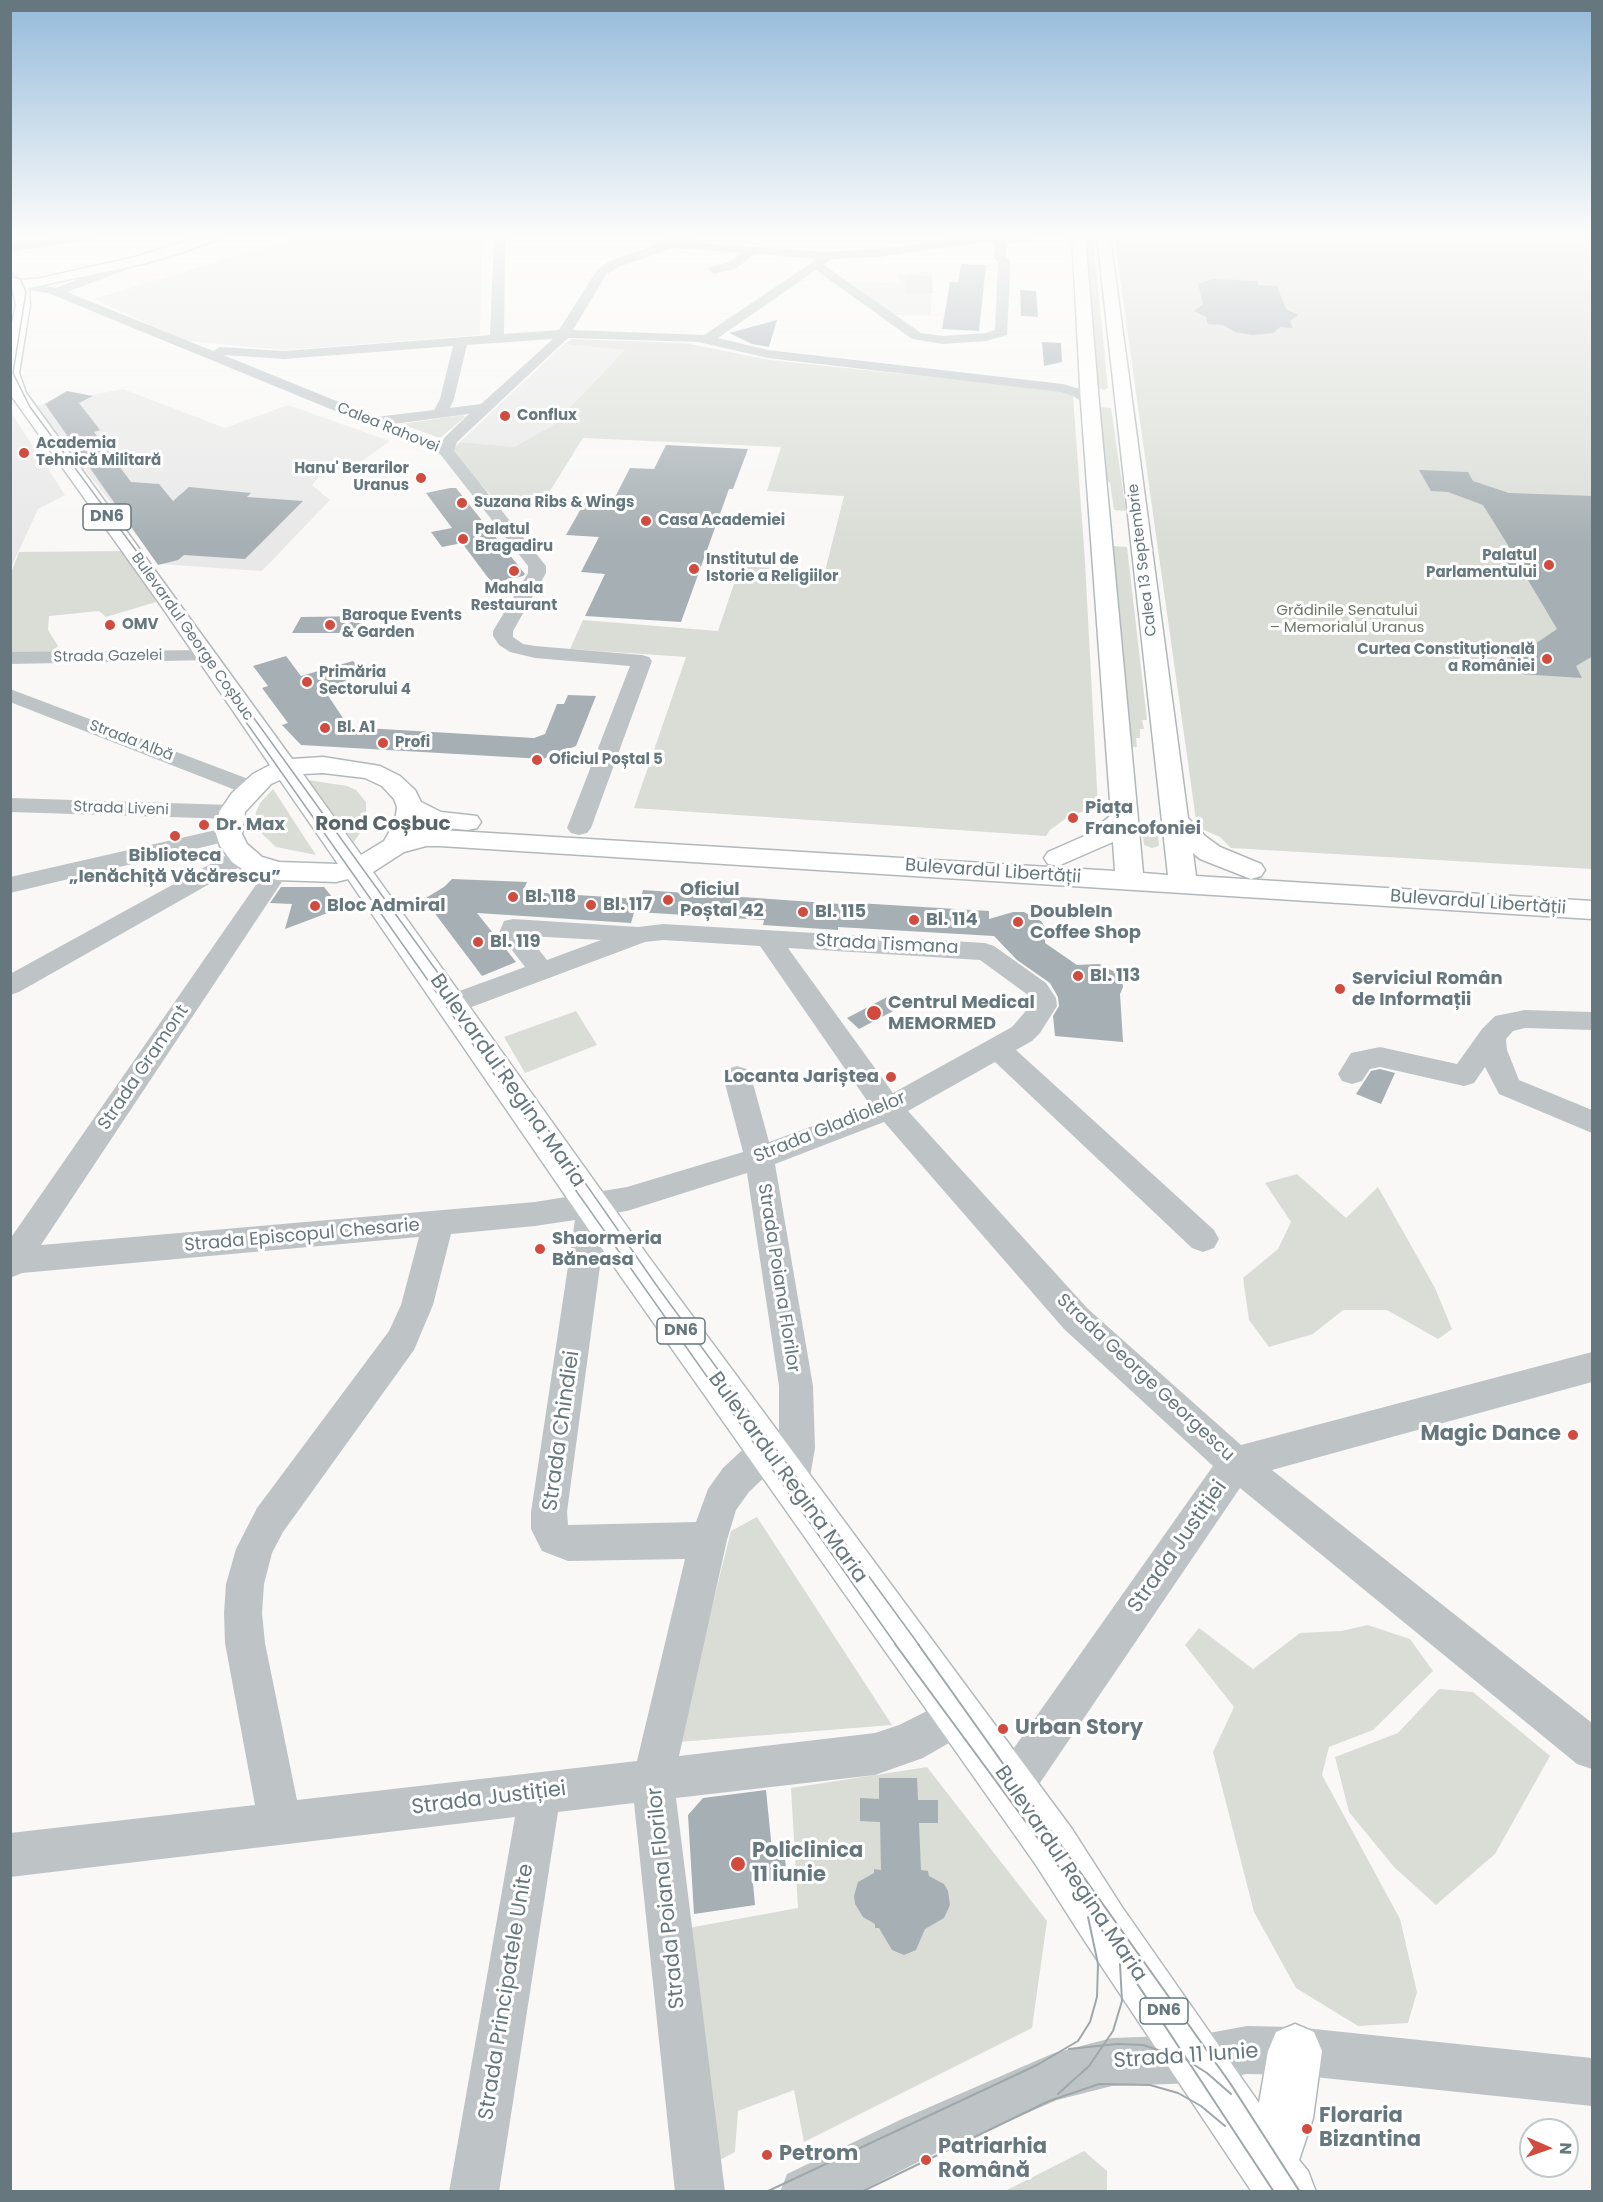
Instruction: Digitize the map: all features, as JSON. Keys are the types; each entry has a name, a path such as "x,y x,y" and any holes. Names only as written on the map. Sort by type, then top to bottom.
{"main road":[{"name":"Bulevardul George Coșbuc","path":"16,339 11,378 27,407 285,767"},
{"path":"1086,339 1129,871"},
{"name":"Calea 13 Septembrie","path":"1116,339 1181,874"},
{"path":"1099,512 1138,514"},
{"path":"1101,536 1141,538"},
{"path":"343,766 371,771 391,781 406,796 410,807 408,822 394,846 374,861 356,870 324,874 278,872 252,863 234,834 251,788 262,779 285,767 343,766"},
{"name":"Bulevardul Regina Maria","path":"285,767 791,1483 1012,1787 1278,2178"},
{"name":"Bulevardul Libertății","path":"410,807 424,815 449,821 1058,858 1129,871"},
{"path":"1058,858 1099,840 1117,826 1124,817"},
{"path":"1174,818 1210,853 1251,870"},
{"name":"Bulevardul Libertății","path":"394,846 419,839 440,838 1129,871 1593,910"},
{"name":"Bulevardul Libertății","path":"1181,874 1251,870 1593,893"},
{"path":"1278,2178 1295,2051"}],"street":[{"name":"Calea Rahovei","path":"169,339 446,451 537,566 537,573 503,631 506,641 517,648 536,652 642,661 579,828"},
{"path":"194,349 285,356 488,339"},
{"path":"446,451 450,440 547,353 560,339"},
{"path":"701,339 768,354 1032,384 1068,390 1082,395 1103,393 1124,401"},
{"path":"439,414 447,399 461,341"},
{"path":"245,370 285,356"},
{"path":"373,422 485,408"},
{"name":"Strada Gazelei","path":"10,658 205,656"},
{"name":"Strada Albă","path":"10,694 251,788"},
{"name":"Strada Liveni","path":"10,805 234,834"},
{"path":"10,885 234,834"},
{"path":"10,986 234,834"},
{"name":"Strada Gramont","path":"11,1262 278,872"},
{"name":"Strada Tismana","path":"542,971 512,933 513,927 642,934 672,932 974,950 993,956 1037,989 1044,1001 1042,1011 1027,1030 998,1048"},
{"name":"Strada Tismana","path":"452,1004 642,934"},
{"name":"Strada George Georgescu","path":"767,938 888,1109 1076,1318 1236,1463 1593,1749"},
{"path":"1464,1076 1492,1036 1505,1023 1525,1018 1593,1022"},
{"path":"1492,1036 1493,1050 1500,1073 1509,1087"},
{"path":"998,1048 1203,1239"},
{"name":"Strada Gladiolelor","path":"593,1205 627,1199 759,1158 888,1109 998,1048"},
{"path":"1352,1074 1361,1060 1380,1057 1509,1087 1593,1122"},
{"name":"Strada Poiana Florilor","path":"737,1076 759,1158 796,1386 797,1448 791,1483"},
{"name":"Strada Episcopul Chesarie","path":"11,1262 438,1224 593,1205"},
{"name":"Strada Chindiei","path":"593,1205 549,1512 549,1529 555,1539 568,1543 708,1540"},
{"path":"280,1824 245,1643 243,1614 245,1584 255,1549 270,1520 402,1340 417,1305 438,1224"},
{"name":"Strada Justiției","path":"1012,1787 1236,1463 1593,1367"},
{"name":"Strada Poiana Florilor","path":"700,2192 653,1780 708,1540 721,1501 736,1480 768,1450"},
{"name":"Strada Justiției","path":"10,1855 875,1754 908,1743 959,1715"},
{"name":"Strada Principatele Unite","path":"474,2192 540,1793"},
{"name":"Strada 11 Iunie","path":"806,2192 919,2136 1054,2077 1112,2062 1198,2059 1247,2050 1295,2051 1593,2082"}],"shaded area":[{"path":"180,339 431,339 284,350"},
{"path":"564,344 625,350 552,426 514,447 460,442"},
{"path":"123,389 225,428 288,405 390,441 355,466 322,473 312,485 330,500 262,571 159,564 35,406"},
{"name":"Academia Tehnică Militară","path":"10,411 65,495 38,509 11,568"}],"green space":[{"path":"572,339 685,343 770,360 1063,391 1073,395 1085,562 1098,807 1069,816 1050,830 1046,836 634,808 686,657 570,649 583,620 718,631 740,566 825,571 844,496 767,491 781,447 583,438 550,491 502,508 451,451 460,442 514,447 552,426 625,350 564,344"},
{"path":"1094,339 1103,339 1108,388 1104,390 1098,388"},
{"name":"Grădinile Senatului – Memorialul Uranus","path":"1128,339 1592,339 1592,869 1231,848 1220,837 1197,827"},
{"path":"1099,407 1111,408 1126,511 1114,510 1110,483 1106,480"},
{"path":"463,415 465,417 440,438 401,424"},
{"path":"1113,546 1127,547 1147,720 1142,720 1144,729 1140,729 1140,738 1136,738 1137,747 1132,747"},
{"path":"121,551 141,576 156,602 106,617 99,611 49,616 48,630 58,646 47,658 11,658 11,573 19,552"},
{"path":"308,780 347,786 356,790 366,802 366,824 354,842"},
{"path":"273,789 316,855 276,847 260,832 256,822 256,812 260,803"},
{"path":"1142,824 1157,825 1159,846 1152,848 1144,845"},
{"path":"576,1011 597,1045 525,1073 504,1037"},
{"path":"1297,1174 1346,1218 1378,1187 1435,1288 1452,1329 1438,1339 1387,1310 1343,1310 1313,1334 1269,1347 1249,1320 1243,1278 1278,1249 1291,1222 1265,1183"},
{"path":"757,1517 892,1725 678,1742 731,1531"},
{"path":"1368,1625 1410,1639 1433,1671 1373,1730 1329,1747 1322,1775 1400,1919 1417,1992 1408,2023 1358,2026 1296,1988 1254,1912 1213,1752 1234,1707 1185,1645 1199,1628 1253,1669 1300,1633 1341,1631"},
{"path":"1439,1689 1473,1692 1550,1756 1495,1854 1436,1905 1394,1867 1349,1812 1335,1757 1398,1733"},
{"path":"927,1767 1047,1921 1032,2028 804,2142 794,2090 738,2111 735,2152 720,2160 683,1929 798,1908 791,1788"},
{"path":"1084,2151 1107,2171 1107,2191 1005,2191"}],"building":[{"path":"741,339 771,339 769,347 752,344"},
{"path":"1042,342 1061,343 1062,362 1044,366"},
{"path":"67,391 93,396 79,403 100,430 94,432 131,482 159,484 173,501 189,487 251,493 247,497 303,501 245,559 184,555 178,560 158,565 45,404"},
{"name":"Casa Academiei","path":"666,445 748,449 733,489 729,489 681,622 585,616 605,574 581,572 599,537 566,535 587,498 614,499 630,468 654,469"},
{"name":"Palatul Parlamentului","path":"1419,470 1468,472 1473,481 1509,493 1593,496 1593,656 1576,666 1582,678 1520,674 1503,643 1535,644 1557,629 1528,580 1515,580 1496,550 1511,550 1483,505 1448,492 1431,491"},
{"name":"Palatul Bragadiru","path":"456,488 525,574 523,576 492,583 462,543 442,547 431,532 452,528 426,493"},
{"name":"Baroque Events & Garden","path":"367,616 360,633 292,633 301,617"},
{"name":"Bl. A1","path":"286,656 301,676 353,661 365,675 323,688 349,727 534,738 545,734 557,704 564,704 568,695 596,696 576,746 543,759 301,745 282,725 288,723 262,688 268,686 253,666"},
{"path":"452,879 527,882 525,887 533,887 531,892 638,899 631,923 477,913 516,962 482,976 424,899 444,887"},
{"name":"Bloc Admiral","path":"281,887 324,887 341,908 285,929 292,904 270,903"},
{"path":"643,890 841,904 841,902 989,911 989,919 1013,912 1024,912 1041,921 1045,927 1045,943 1077,965 1099,964 1117,973 1122,980 1123,987 1120,994 1123,1042 1055,1036 1053,1016 1059,1006 1058,997 1050,983 1017,960 994,936 763,925 764,920 637,912"},
{"name":"Centrul Medical MEMORMED","path":"889,996 901,1007 859,1029 847,1018"},
{"path":"1380,1069 1395,1073 1381,1104 1356,1094 1371,1071"},
{"path":"879,1778 917,1778 918,1800 938,1800 938,1823 919,1823 921,1870 928,1871 929,1876 944,1884 948,1891 950,1905 944,1918 925,1929 916,1950 904,1955 892,1950 879,1928 875,1928 875,1924 863,1917 855,1904 854,1896 858,1882 874,1873 874,1869 881,1870 880,1822 860,1821 860,1798 879,1799"},
{"name":"Policlinica 11 iunie","path":"766,1790 772,1850 784,1849 787,1878 753,1883 755,1905 694,1914 688,1815 703,1798"}],"tram line":[{"path":"18,339 13,373 30,407 160,583 222,674 459,1002 657,1286 919,1645"},
{"path":"215,678 896,1645"},
{"path":"895,1644 1073,1886 1188,2061"},
{"path":"918,1644 1230,2083 1300,2192"},
{"path":"766,2192 1037,2065 1078,2041 1090,2022 1097,1997 1098,1964 1088,1917"},
{"path":"1103,2045 1113,2031 1122,2001 1120,1964"},
{"path":"1058,2094 1089,2066 1103,2045"},
{"path":"1069,2049 1103,2045"},
{"path":"1103,2045 1143,2045 1188,2061"},
{"path":"1188,2061 1207,2073 1231,2094"},
{"path":"1188,2061 1274,2192"},
{"path":"861,2192 1049,2101 1099,2084 1150,2085 1178,2093 1201,2106 1225,2126"}],"place":[{"name":"Conflux","path":"505,416"},
{"name":"Academia Tehnică Militară","path":"24,453"},
{"name":"Hanu' Berarilor Uranus","path":"421,478"},
{"name":"Suzana Ribs & Wings","path":"462,503"},
{"name":"Casa Academiei","path":"646,521"},
{"name":"Palatul Bragadiru","path":"463,539"},
{"name":"Palatul Parlamentului","path":"1549,565"},
{"name":"Institutul de Istorie a Religiilor","path":"694,569"},
{"name":"Mahala Restaurant","path":"514,571"},
{"name":"OMV","path":"110,625"},
{"name":"Baroque Events & Garden","path":"330,625"},
{"name":"Curtea Constituțională a României","path":"1547,659"},
{"name":"Primăria Sectorului 4","path":"307,682"},
{"name":"Bl. A1","path":"325,728"},
{"name":"Profi","path":"383,743"},
{"name":"Oficiul Poștal 5","path":"537,760"},
{"name":"Piața Francofoniei","path":"1073,818"},
{"name":"Dr. Max","path":"204,825"},
{"name":"Biblioteca „Ienăchiță Văcărescu”","path":"175,836"},
{"name":"Bl. 118","path":"513,897"},
{"name":"Oficiul Poștal 42","path":"668,900"},
{"name":"Bl. 117","path":"591,905"},
{"name":"Bloc Admiral","path":"315,906"},
{"name":"Bl. 115","path":"803,912"},
{"name":"Bl. 114","path":"914,920"},
{"name":"DoubleIn Coffee Shop","path":"1018,922"},
{"name":"Bl. 119","path":"478,942"},
{"name":"Bl. 113","path":"1078,976"},
{"name":"Serviciul Român de Informații","path":"1340,989"},
{"name":"Centrul Medical MEMORMED","path":"874,1013"},
{"name":"Locanta Jariștea","path":"891,1077"},
{"name":"Shaormeria Băneasa","path":"540,1249"},
{"name":"Magic Dance","path":"1573,1435"},
{"name":"Urban Story","path":"1003,1729"},
{"name":"Policlinica 11 iunie","path":"738,1864"},
{"name":"Floraria Bizantina","path":"1307,2129"},
{"name":"Petrom","path":"767,2155"},
{"name":"Patriarhia Română","path":"926,2160"}],"district":[{"name":"Rond Coșbuc","path":"383,825"}]}
